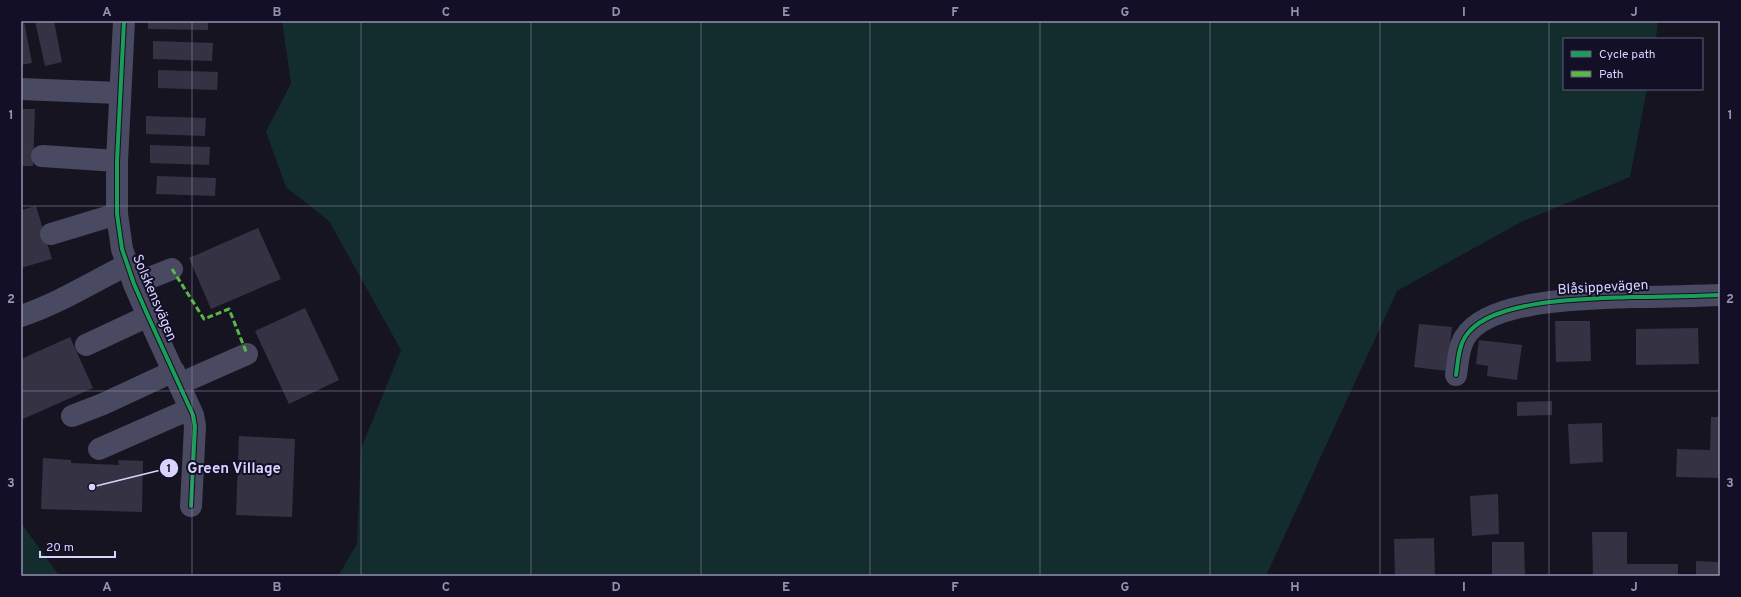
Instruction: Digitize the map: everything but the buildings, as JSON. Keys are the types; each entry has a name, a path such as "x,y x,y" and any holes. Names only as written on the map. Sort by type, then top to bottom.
{"street":[{"name":"Solskensvägen","path":"124,21 119,92 117,214 122,249 130,274 190,409 195,426 191,506"},
{"path":"21,89 119,92"},
{"path":"42,156 117,161"},
{"path":"51,234 117,214"},
{"path":"130,274 172,269"},
{"name":"Solskensvägen","path":"21,316 34,312 60,299 130,274"},
{"name":"Blåsippevägen","path":"1456,375 1460,349 1465,337 1473,328 1487,318 1521,307 1567,299 1720,295"},
{"path":"86,346 148,316"},
{"path":"72,416 102,404 247,354"},
{"path":"99,449 190,409"}],"green space":[{"path":"282,21 1658,21 1656,38 1563,38 1563,90 1647,90 1630,177 1521,222 1397,291 1266,576 338,576 357,544 361,449 401,350 329,221 286,187 266,132 291,83"},
{"path":"21,523 58,574 70,576 21,576"}],"marked path":[{"path":"172,269 204,319 229,309 247,354"}],"cycle path":[{"path":"124,21 117,161 117,214 122,249 134,284 193,415 195,426 191,506"},
{"path":"1456,375 1463,341 1477,324 1495,315 1518,308 1567,300 1720,295"}],"place":[{"name":"Green Village","path":"92,487"}]}
